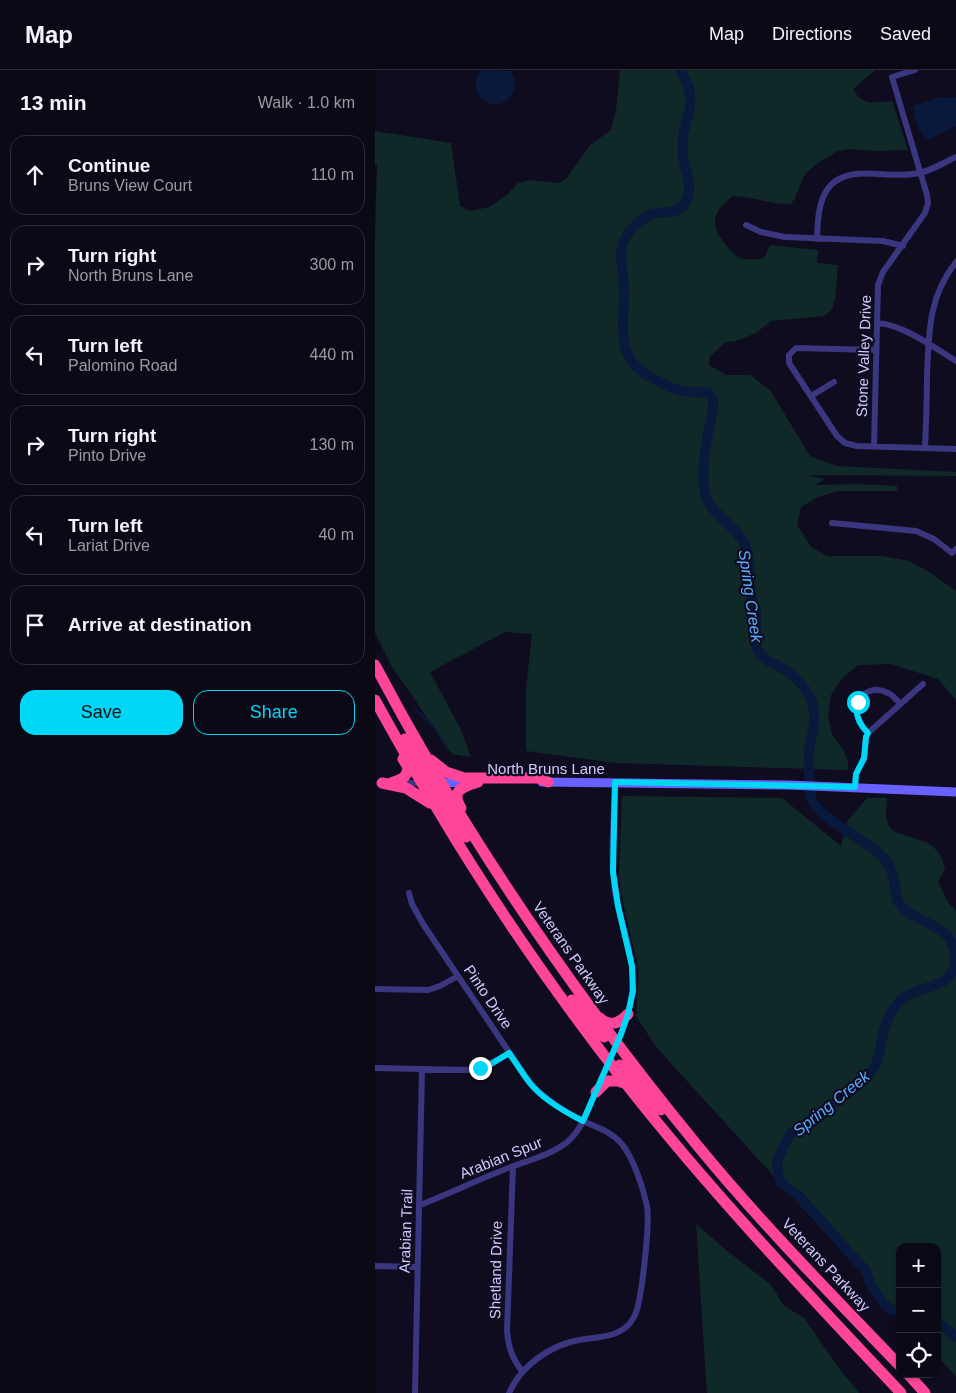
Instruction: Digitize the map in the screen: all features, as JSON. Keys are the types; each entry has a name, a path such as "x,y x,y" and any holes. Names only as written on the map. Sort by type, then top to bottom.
{"highway":[{"name":"Veterans Parkway","path":"375,665 441,783 501,879 593,1012 710,1159 831,1294 896,1362"},
{"path":"375,691 426,772 432,779 441,783"},
{"path":"375,700 436,808 516,931 561,997 627,1084 721,1199 901,1393"},
{"path":"375,709 408,767 405,777 383,783"},
{"path":"424,754 443,770 464,778 538,778 548,782"},
{"path":"478,782 461,789 457,798 489,852 501,879"},
{"path":"383,783 414,791 436,808"},
{"path":"422,783 432,788 492,872 509,891"},
{"path":"516,931 601,1035 609,1042 617,1044"},
{"path":"593,1012 604,1021 613,1024 620,1022 628,1014"},
{"path":"609,1060 624,1068 686,1138 710,1159"},
{"path":"596,1092 607,1081 618,1081 627,1084"},
{"path":"911,1378 925,1393"}],"main road":[{"name":"North Bruns Lane","path":"422,783 615,782 825,786 956,792"}],"street":[{"name":"Stone Valley Drive","path":"874,446 878,285 880,278 927,209 927,195 893,77 915,70"},
{"path":"817,239 820,205 824,195 831,186 842,178 856,174 904,175 921,173 956,157"},
{"path":"746,225 775,235 817,239 883,241 903,246"},
{"path":"925,448 928,344 931,316 935,302 949,272 956,262"},
{"path":"877,323 902,330 956,361"},
{"path":"876,350 796,348 786,354 789,363 837,436 843,442 851,445 956,449"},
{"path":"811,396 834,382"},
{"path":"832,522 916,531 934,539 955,553"},
{"path":"855,787 856,774 864,758 868,733 923,684"},
{"path":"868,733 862,727 856,713 858,702 862,697 872,691 883,691 900,704"},
{"name":"Arabian Spur","path":"420,1205 561,1147 573,1136 583,1121 617,1044 628,1014 633,991 632,966 618,906 613,872 615,782"},
{"name":"North Bruns Lane","path":"383,783 422,783"},
{"name":"Pinto Drive","path":"409,893 416,913 530,1083 538,1092 574,1117 606,1131 621,1143 628,1153 643,1191 648,1218 637,1309 630,1322 612,1335 568,1342 549,1351 522,1371"},
{"path":"375,989 428,990 458,976"},
{"path":"375,1068 468,1070 491,1064 509,1053"},
{"name":"Arabian Trail","path":"415,1393 422,1069"},
{"name":"Shetland Drive","path":"513,1166 507,1343 516,1364 522,1371"},
{"path":"375,1266 417,1267"},
{"path":"509,1393 522,1371"}],"green space":[{"path":"620,70 875,70 853,89 865,101 892,101 908,150 875,151 849,149 838,151 819,162 805,174 794,200 790,204 733,196 721,207 715,219 715,225 721,238 732,252 740,258 749,260 764,258 770,245 818,250 817,263 838,265 835,299 832,310 824,316 771,321 756,333 736,341 726,342 710,356 709,365 726,375 750,375 770,390 810,456 837,466 956,472 956,476 804,475 825,479 815,485 857,484 897,486 897,491 838,491 818,497 801,507 797,525 811,547 827,556 883,556 909,561 956,591 956,700 938,679 891,664 858,665 843,677 831,695 828,715 832,735 844,751 848,761 848,770 616,763 526,751 526,690 532,634 505,632 430,672 460,728 471,757 452,754 391,665 375,633 375,240 377,164 375,164 375,131 451,143 460,206 470,211 489,207 507,195 518,183 530,180 558,183 567,178 590,145 611,130 616,110"},
{"path":"622,796 782,798 841,846 848,820 867,798 887,798 886,818 891,828 898,833 925,842 941,856 945,869 938,882 948,902 956,911 956,1376 941,1360 941,1243 896,1243 896,1311 657,1048 636,1016 639,971 619,877"},
{"path":"696,1224 771,1285 784,1306 804,1318 859,1393 707,1393"}],"water":[{"path":"481,70 511,71 515,88 506,101 499,104 491,104 479,95 476,88 476,79"},
{"path":"940,97 956,97 956,126 929,139 919,130 913,106"}],"waterway":[{"name":"Spring Creek","path":"680,70 688,85 690,100 683,135 683,158 689,190 683,206 675,211 649,215 633,228 625,238 621,259 624,287 623,329 627,353 633,364 643,373 679,390 708,393 713,400 713,411 704,461 703,478 705,494 712,507 736,532 745,545 749,563 751,596 756,611 755,637 758,651 765,659 786,670 796,678 811,699 814,711 809,752 811,798 823,814 876,850 883,857 891,870 899,903 911,914 944,933 954,949 955,961 953,971 948,978 941,983 907,996 895,1006 885,1027 877,1061 868,1075 848,1093 791,1133 777,1161 781,1183 799,1196 866,1271 871,1286 885,1305 891,1310 896,1310"},
{"path":"414,708 433,726 448,749"},
{"name":"Spring Creek","path":"941,1324 956,1337"}],"route":[{"path":"480,1068 491,1064 509,1053 538,1092 574,1117 583,1121 621,1034 633,991 632,966 618,906 613,872 615,782 855,787 856,774 864,758 868,733 857,719 856,707 858,702"}]}
